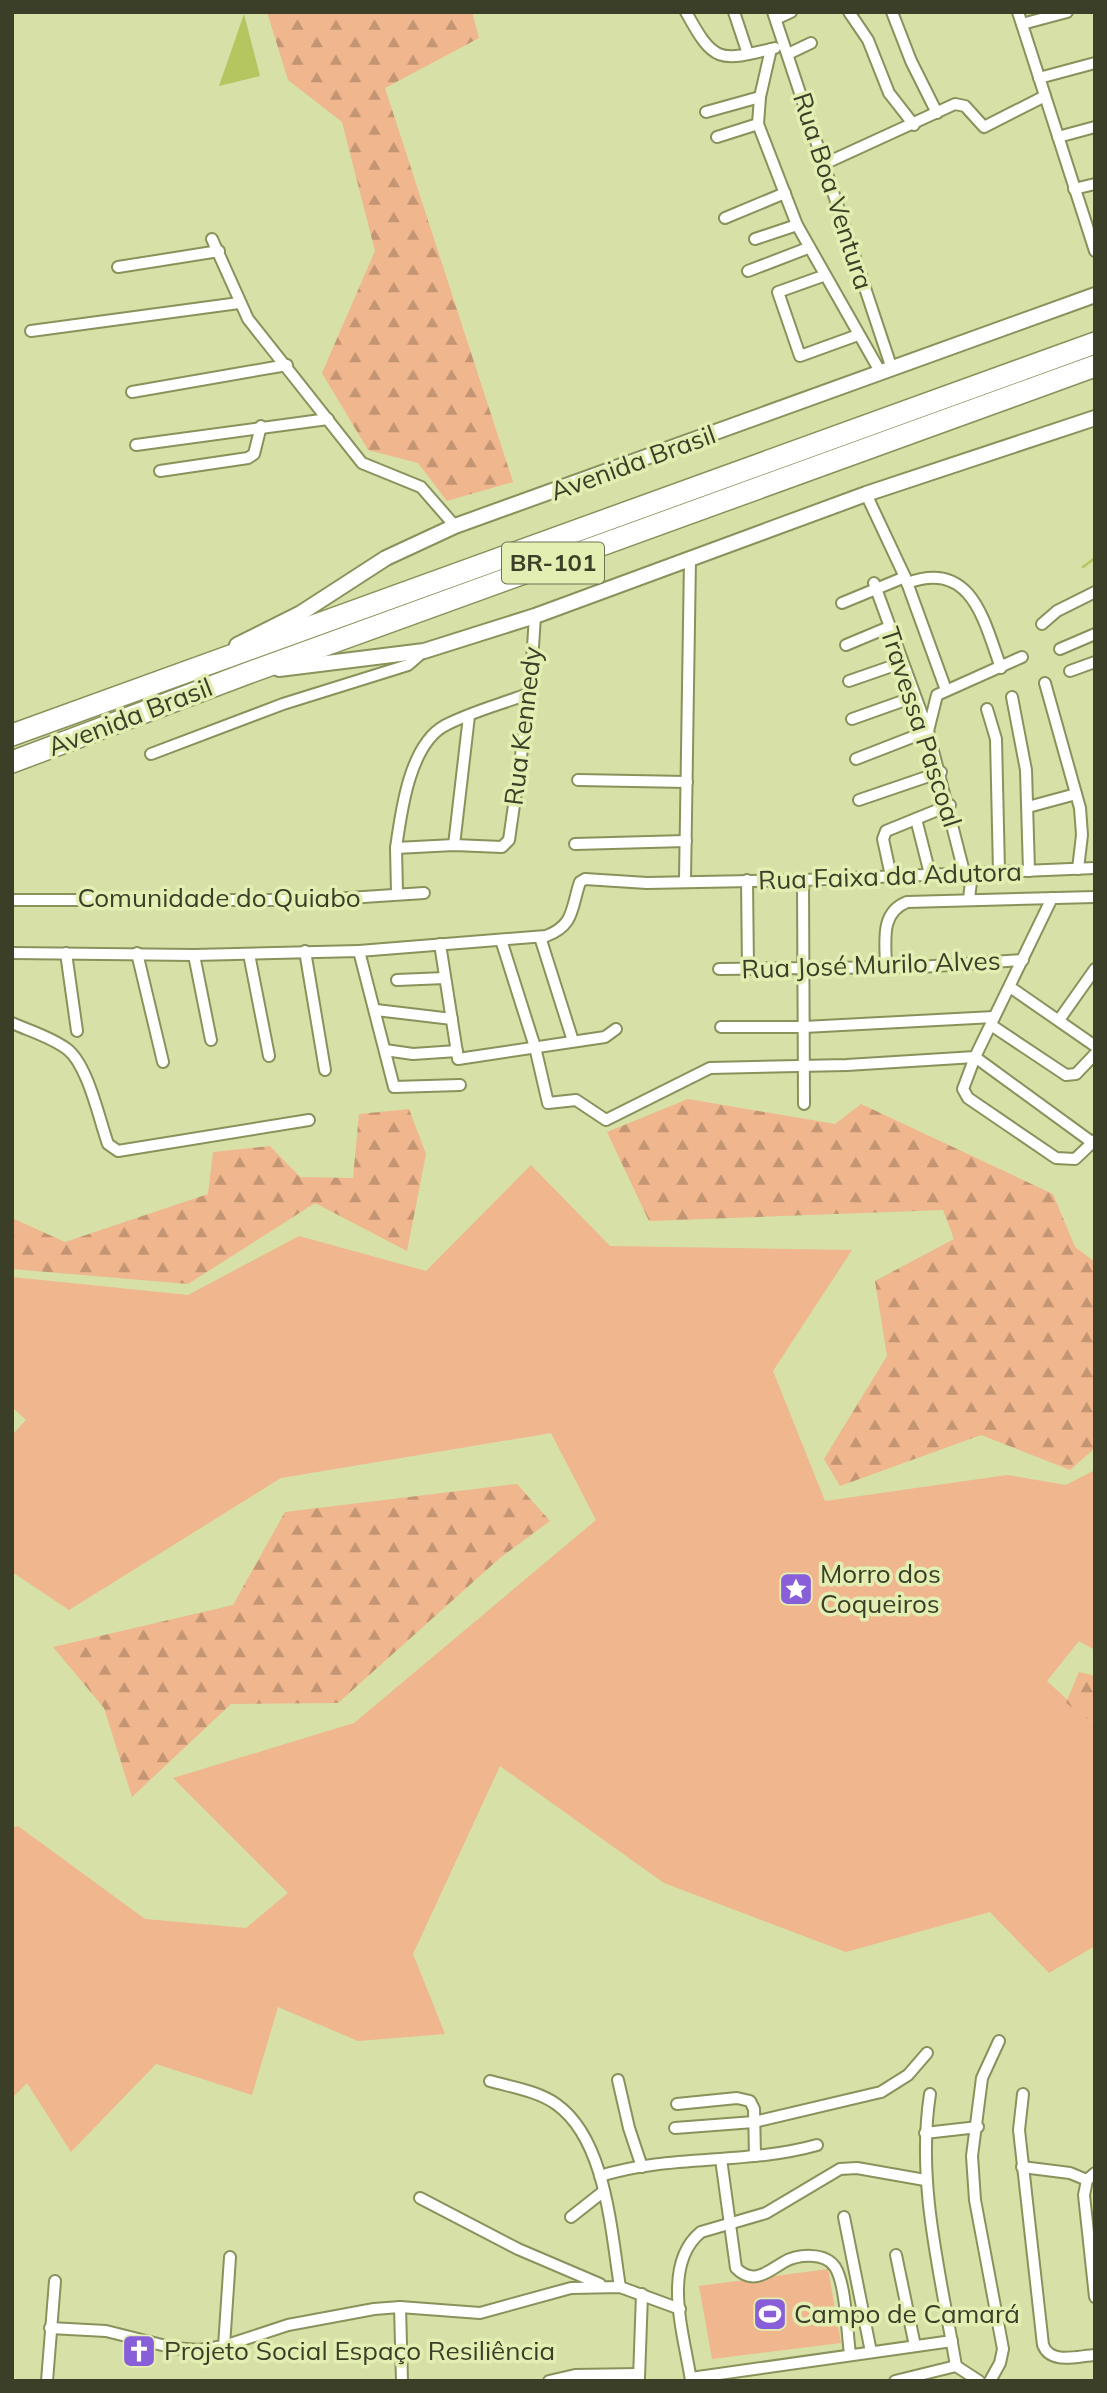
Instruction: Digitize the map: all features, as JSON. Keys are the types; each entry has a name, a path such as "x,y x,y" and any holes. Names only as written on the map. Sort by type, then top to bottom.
{"highway":[{"path":"1040,363 1095,327"},
{"name":"Avenida Brasil","path":"12,735 1095,342"},
{"name":"Avenida Brasil","path":"12,762 248,673 1095,366"}],"street":[{"path":"686,12 711,51 724,56 771,49 786,50 811,43"},
{"path":"734,12 748,54"},
{"path":"774,16 791,12"},
{"path":"849,12 869,40 889,93 914,125"},
{"path":"892,12 911,61 937,113"},
{"path":"1067,12 1020,18 1095,251"},
{"name":"Rua Boa Ventura","path":"774,16 824,164 887,371"},
{"path":"771,49 760,97 758,124 808,248 858,335 887,371"},
{"path":"1039,78 1095,63"},
{"path":"824,164 961,104 979,124 991,127 1045,96"},
{"path":"706,112 760,97"},
{"path":"717,137 758,124"},
{"path":"1058,137 1095,127"},
{"path":"1074,189 1095,184"},
{"path":"725,218 785,193"},
{"path":"755,239 797,225"},
{"path":"212,239 248,319 362,463 421,487 455,526"},
{"path":"748,271 808,248"},
{"path":"118,267 219,251"},
{"path":"824,275 782,290 778,296 799,354 807,355 858,335"},
{"name":"Avenida Brasil","path":"190,669 301,613 386,558 455,526 1095,295"},
{"path":"31,331 239,303"},
{"path":"132,392 287,365"},
{"name":"Avenida Brasil","path":"248,673 424,651 535,616 866,494 1095,418"},
{"path":"136,445 328,419"},
{"path":"160,471 248,458 257,447 261,426"},
{"path":"866,494 906,580 946,690"},
{"path":"685,880 690,559"},
{"path":"842,603 875,585 923,576 949,579 965,590 978,607 1001,668"},
{"name":"Travessa Pascoal","path":"875,585 941,772 968,873 969,899"},
{"path":"1042,624 1057,611 1095,592"},
{"name":"Rua Kennedy","path":"454,845 502,847 510,836 530,693 535,616"},
{"path":"846,645 889,627"},
{"path":"1060,649 1095,634"},
{"path":"151,754 282,704 408,665 424,651"},
{"path":"856,759 928,730 937,695 1022,657"},
{"path":"1070,671 1095,662"},
{"path":"849,681 901,663"},
{"path":"1045,683 1076,794 1082,835 1078,869"},
{"path":"397,893 396,848 402,802 423,751 444,726 530,693"},
{"path":"852,719 914,697"},
{"path":"1012,697 1024,748 1029,871"},
{"path":"987,709 996,739 999,871"},
{"path":"396,848 454,845 469,716"},
{"path":"859,800 941,772"},
{"path":"578,780 687,782"},
{"path":"1028,807 1076,794"},
{"path":"891,876 884,848 886,831 950,805"},
{"path":"916,819 930,874"},
{"path":"1082,835 1095,834"},
{"path":"575,844 686,841"},
{"name":"Rua Faixa da Adutora","path":"540,937 561,931 568,923 580,882 585,879 639,883 685,880 803,880 1095,869"},
{"path":"747,880 748,969"},
{"path":"803,880 804,1104"},
{"name":"Comunidade do Quiabo","path":"12,900 318,900 424,893"},
{"name":"Rua Faixa da Adutora","path":"886,968 887,919 897,906 918,900 1095,897"},
{"path":"501,940 535,1047 548,1103 576,1100 606,1120 710,1068 975,1057 1094,1141 1075,1159 1056,1158 976,1103 963,1089 975,1057 1052,898"},
{"path":"12,953 194,955 359,951 540,937 573,1041"},
{"path":"440,944 458,1059 605,1037 616,1029"},
{"path":"305,951 325,1070"},
{"path":"359,951 394,1087 460,1085"},
{"path":"66,953 77,1031"},
{"path":"137,953 163,1062"},
{"path":"249,954 269,1056"},
{"path":"194,955 211,1040"},
{"name":"Rua José Murilo Alves","path":"719,969 886,968 1023,960"},
{"path":"1059,1020 1095,969"},
{"path":"397,980 445,978"},
{"path":"1010,987 1095,1046"},
{"path":"376,1010 452,1019"},
{"path":"721,1027 993,1021 1055,1069 1073,1075 1095,1054"},
{"path":"12,1023 58,1044 74,1056 84,1073 108,1144 118,1151 309,1120"},
{"path":"385,1049 413,1054 457,1051"},
{"path":"990,2381 1000,2363 1003,2349 975,2200 972,2157 978,2127 982,2078 999,2041"},
{"path":"675,2128 754,2122 881,2092 908,2075 927,2053"},
{"path":"618,2080 629,2128 642,2167"},
{"path":"490,2081 556,2104 569,2117 586,2143 604,2190 620,2287"},
{"path":"930,2094 925,2133 925,2180 956,2366 975,2380"},
{"path":"1023,2094 1019,2130 1043,2345 1049,2356 1054,2358 1095,2355"},
{"path":"677,2104 737,2098 752,2105 755,2156"},
{"path":"925,2133 978,2127"},
{"path":"600,2176 642,2167 755,2156 817,2145"},
{"path":"721,2160 736,2268 748,2276 764,2276 786,2260 803,2256 821,2258 834,2265 850,2354"},
{"path":"1022,2167 1091,2177 1084,2195 1095,2297"},
{"path":"925,2180 857,2168 840,2169 765,2213 701,2232 687,2248 679,2280 680,2309 691,2379 952,2341"},
{"path":"571,2217 604,2190"},
{"path":"420,2197 518,2249 602,2286"},
{"path":"844,2217 871,2352"},
{"path":"896,2255 915,2346"},
{"path":"224,2346 230,2258"},
{"path":"47,2381 55,2281"},
{"path":"50,2328 106,2330 186,2350 224,2346 288,2325 400,2307 480,2313 550,2292 602,2286 620,2287 680,2309"},
{"path":"549,2381 575,2375 639,2377 642,2294"},
{"path":"400,2307 402,2381"},
{"path":"895,2381 956,2366"}],"green space":[{"path":"267,12 472,12 479,38 385,88 513,482 447,501 418,463 368,450 322,373 375,251 342,122 288,80"},
{"path":"688,1099 835,1124 861,1104 1053,1194 1075,1247 1095,1262 1095,1448 1070,1470 981,1435 840,1486 824,1459 887,1356 875,1281 954,1239 943,1210 649,1221 607,1132"},
{"path":"409,1109 426,1154 407,1251 315,1203 188,1284 12,1269 12,1218 65,1242 208,1194 213,1152 270,1146 300,1177 353,1178 359,1114"},
{"path":"531,1165 610,1246 852,1250 773,1371 825,1501 1007,1475 1066,1485 1095,1470 1095,1650 1079,1641 1047,1681 1095,1725 1095,1946 1049,1973 990,1912 846,1952 664,1883 500,1766 413,1954 445,2034 358,2041 278,2007 252,2095 156,2064 71,2152 27,2083 12,2098 12,1828 18,1826 145,1919 246,1928 288,1893 173,1778 354,1723 596,1520 551,1433 281,1478 69,1610 12,1572 12,1435 26,1420 12,1407 12,1277 188,1295 299,1236 426,1271"},
{"path":"517,1484 550,1521 500,1558 338,1703 231,1704 132,1797 104,1708 53,1647 233,1605 285,1512"},
{"path":"1079,1672 1095,1676 1095,1724 1066,1703"},
{"name":"Campo de Camará","path":"828,2269 841,2343 712,2359 699,2286"}],"shaded area":[{"path":"244,14 260,76 219,86"}],"waterway":[{"path":"1083,567 1095,558"}],"place":[{"name":"Morro dos Coqueiros","path":"796,1589"},
{"name":"Campo de Camará","path":"770,2314"},
{"name":"Projeto Social Espaço Resiliência","path":"139,2351"}]}
